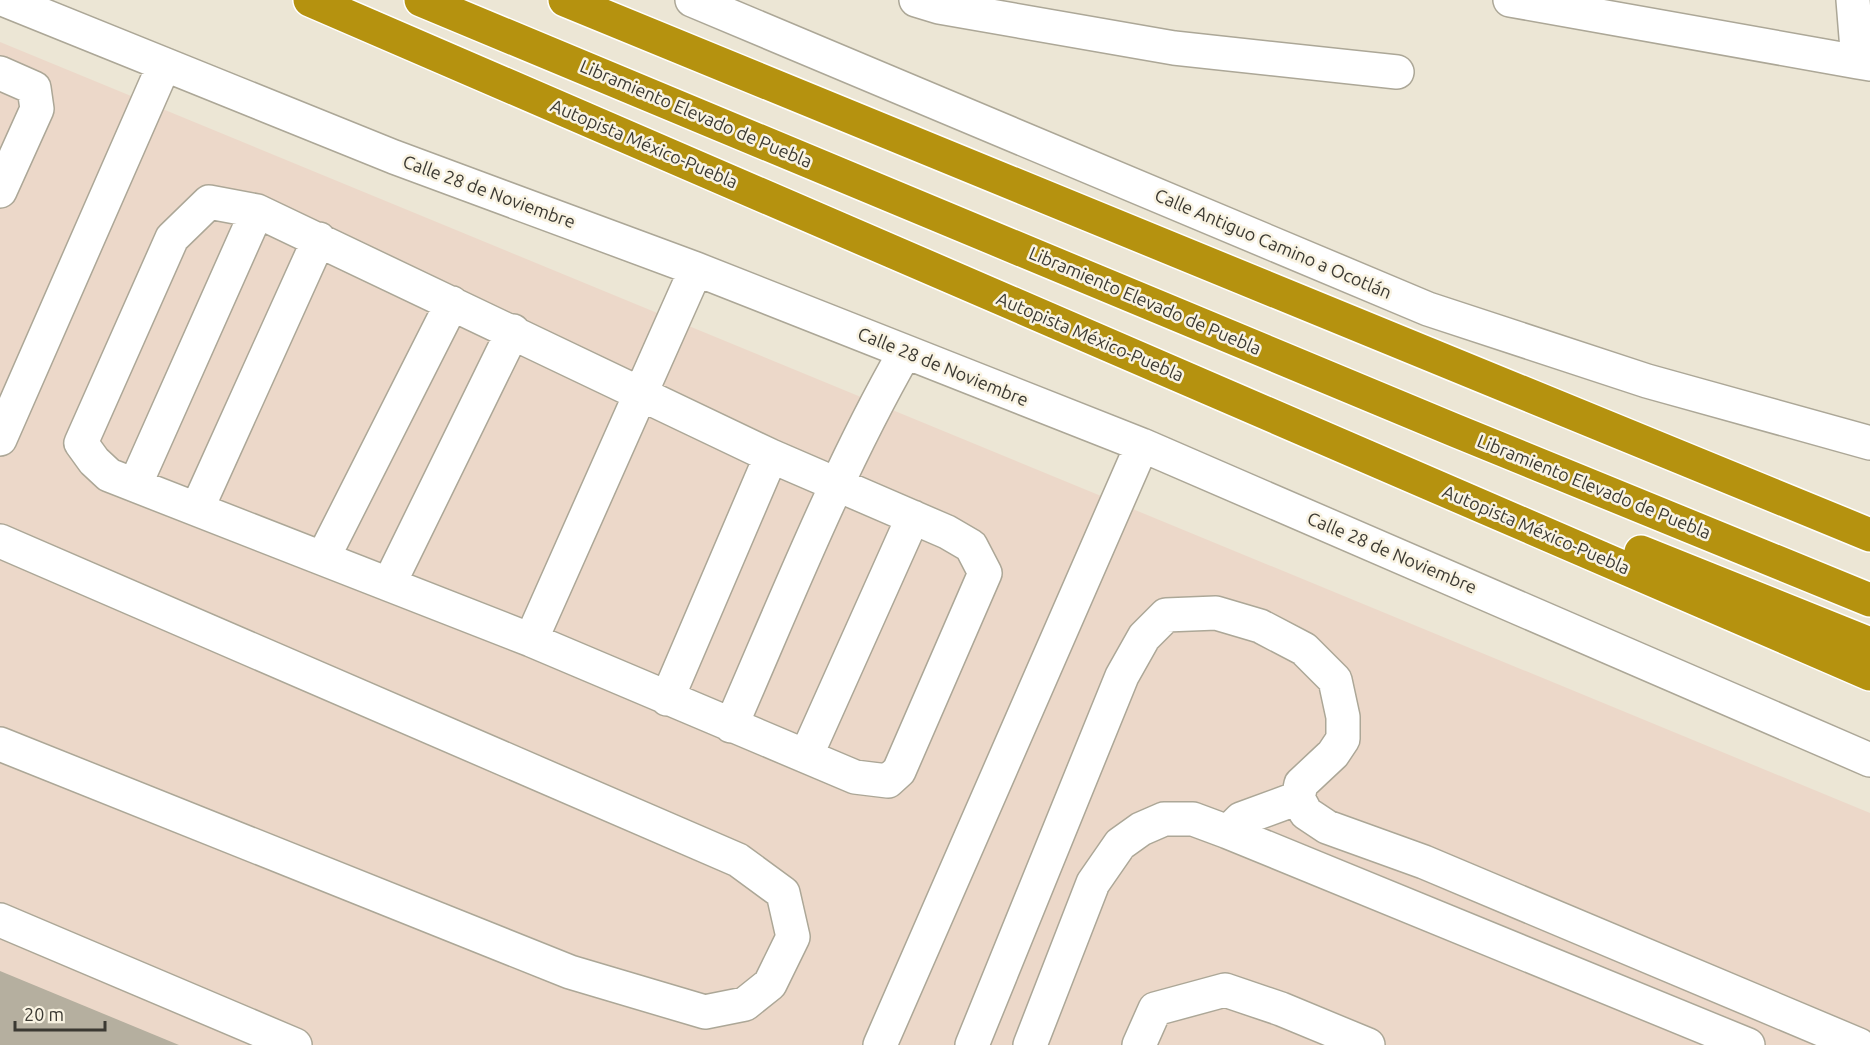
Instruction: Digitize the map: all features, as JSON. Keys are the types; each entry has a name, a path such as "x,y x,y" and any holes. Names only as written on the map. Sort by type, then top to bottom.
{"highway":[{"name":"Autopista México-Puebla","path":"310,0 1870,674"},
{"name":"Libramiento Elevado de Puebla","path":"339,0 817,207 1454,477 1870,645"},
{"name":"Libramiento Elevado de Puebla","path":"421,0 1454,430 1870,600"},
{"path":"566,0 1870,535"}],"street":[{"name":"Calle 28 de Noviembre","path":"5,0 394,157 696,269 1142,445 1870,760"},
{"name":"Calle Antiguo Camino a Ocotlán","path":"692,0 1428,309 1647,381 1870,443"},
{"path":"916,0 939,7 1174,48 1397,72"},
{"path":"1510,0 1864,63 1853,0"},
{"path":"0,439 7,403 164,65"},
{"path":"0,73 34,88 37,109 0,190"},
{"path":"209,202 257,211 513,331 771,456 913,517 971,546 985,573 899,771 888,781 855,777 531,640 109,475 94,461 81,443 172,238 209,202"},
{"path":"135,485 257,211"},
{"path":"197,509 319,240"},
{"path":"531,640 696,269"},
{"path":"323,558 452,303"},
{"path":"389,584 513,331"},
{"path":"731,726 838,484 880,397 905,352"},
{"path":"880,1045 1142,445"},
{"path":"667,699 771,456"},
{"path":"806,756 913,517"},
{"path":"0,541 738,860 783,893 793,938 770,984 745,1004 705,1012 570,972 0,744"},
{"path":"972,1045 1122,676 1144,637 1167,615 1216,613 1260,626 1304,649 1335,680 1343,717 1342,739 1333,754 1301,784 1298,798 1306,813 1327,827 1424,862 1859,1045"},
{"path":"1228,832 1241,819 1298,798"},
{"path":"1030,1045 1093,884 1120,844 1142,829 1164,819 1193,819 1228,832 1748,1045"},
{"path":"0,920 295,1045"},
{"path":"1139,1045 1155,1009 1225,990 1281,1009 1368,1045"}],"shaded area":[{"path":"0,42 1870,813 1870,1045 0,1045"}],"building":[{"path":"0,971 179,1045 0,1045"}]}
